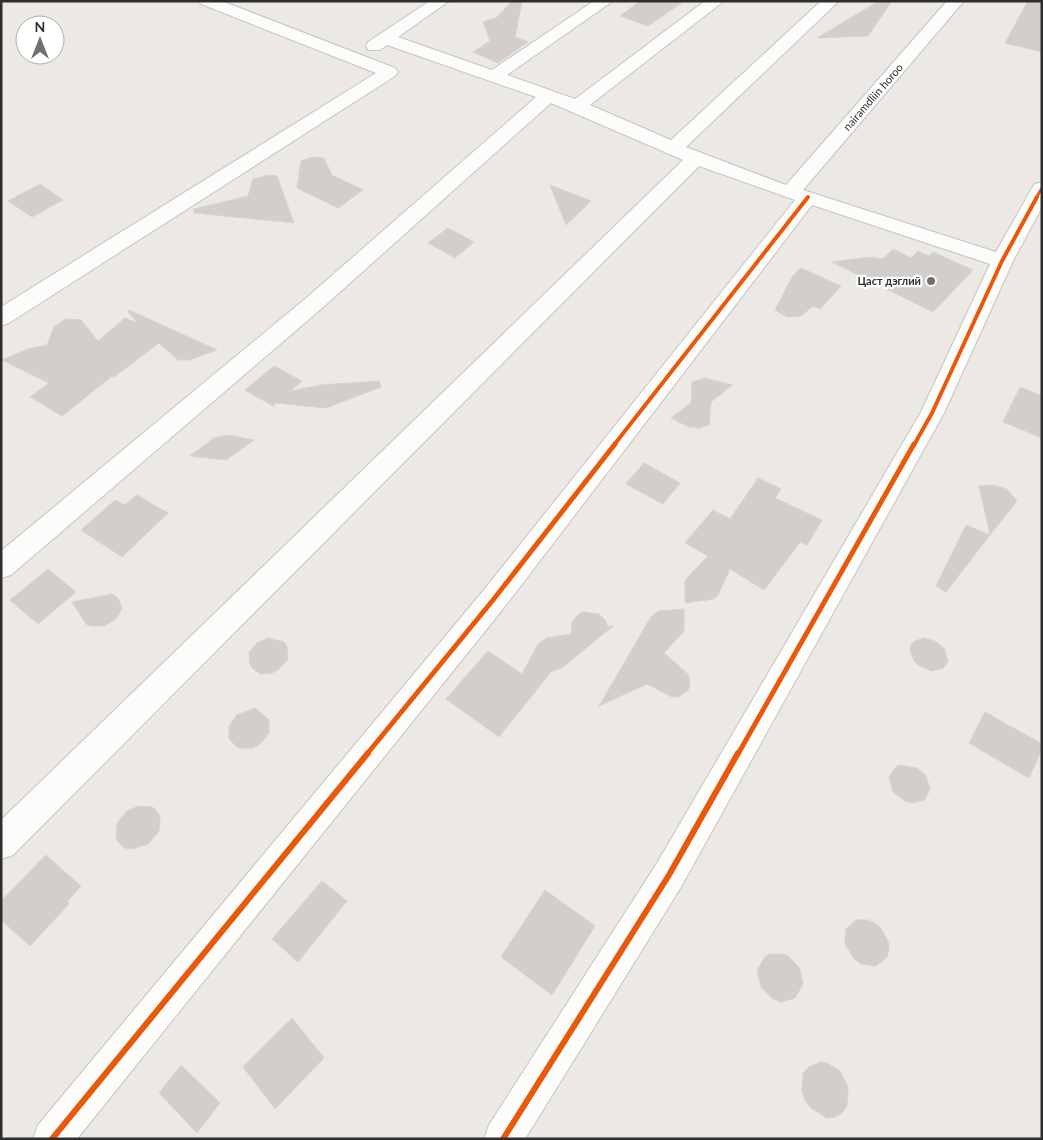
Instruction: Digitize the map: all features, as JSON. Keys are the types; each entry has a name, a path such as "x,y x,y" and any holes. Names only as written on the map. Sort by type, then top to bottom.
{"street":[{"path":"1,318 389,72 207,1"},
{"path":"356,60 385,38 442,1"},
{"path":"495,76 605,1"},
{"path":"577,106 716,1"},
{"path":"1,843 685,153 831,1"},
{"name":"nairamdliin horoo","path":"52,1139 493,600 799,195 956,1"},
{"path":"385,38 577,106 685,153 799,195 1002,261"},
{"path":"1,567 313,304 548,96"},
{"path":"503,1139 669,874 932,413 1002,261 1042,188"}],"building":[{"path":"512,1 522,1 515,37 528,42 498,63 473,52 490,41 483,22 496,18"},
{"path":"640,1 684,1 648,26 620,16"},
{"path":"879,1 892,1 868,36 817,38"},
{"path":"1028,1 1042,1 1042,52 1005,43"},
{"path":"313,157 324,158 332,175 363,190 338,208 297,188 301,161"},
{"path":"268,175 277,176 294,223 194,213 194,209 248,196 253,179"},
{"path":"40,184 63,200 32,217 8,201"},
{"path":"550,185 591,201 566,225"},
{"path":"448,228 474,242 455,258 428,243"},
{"name":"Цаст дэглий","path":"893,249 911,258 918,251 929,256 933,252 973,270 933,312 832,262 870,257 883,259"},
{"path":"801,268 841,286 820,309 813,306 801,316 787,317 775,310 792,277"},
{"path":"129,310 217,350 189,360 178,360 159,343 114,377 112,376 62,416 30,397 49,383 2,360 28,349 47,345 54,327 65,319 81,320 98,341 125,318 136,321 128,312"},
{"path":"274,366 302,381 290,391 321,385 379,381 381,387 326,408 276,403 273,406 245,390"},
{"path":"705,378 732,385 711,402 709,425 700,428 689,427 671,418 691,403 692,382"},
{"path":"1020,387 1042,396 1042,438 1003,422"},
{"path":"228,435 254,440 226,460 190,456 214,438"},
{"path":"644,463 680,483 663,504 626,484"},
{"path":"758,478 781,489 775,498 822,520 807,545 800,542 764,590 730,569 718,595 714,599 685,603 685,582 708,556 685,543 713,510 730,519"},
{"path":"993,485 1007,489 1017,501 990,535 979,486"},
{"path":"137,495 168,513 122,557 81,530 115,500 125,505"},
{"path":"966,525 990,535 946,592 936,586"},
{"path":"48,569 76,592 38,624 10,600"},
{"path":"112,594 118,598 122,608 116,619 104,626 86,624 72,602"},
{"path":"684,609 684,631 664,653 688,674 690,685 688,690 678,697 672,697 647,684 599,706 651,617 659,611"},
{"path":"583,612 599,614 606,621 608,627 613,626 563,667 551,672 499,737 446,699 488,651 522,674 538,644 547,638 571,634 572,622"},
{"path":"268,638 284,642 287,647 288,659 279,669 272,673 261,674 253,669 250,664 249,652 257,643"},
{"path":"924,638 935,641 944,648 948,662 943,668 931,671 914,661 910,650 911,644"},
{"path":"255,708 269,720 269,733 260,744 253,748 238,748 229,739 229,726 237,715"},
{"path":"985,712 1042,744 1042,749 1029,778 969,743"},
{"path":"899,765 917,768 926,776 930,789 925,800 912,803 905,801 893,792 889,778"},
{"path":"139,806 152,807 156,810 160,816 159,831 148,844 133,849 125,848 116,838 117,823 127,811"},
{"path":"46,855 81,886 67,902 69,904 30,946 1,920 1,901"},
{"path":"322,881 347,901 298,962 272,939"},
{"path":"545,890 595,926 552,995 501,957"},
{"path":"856,920 868,920 875,923 880,927 888,941 887,957 876,966 861,964 854,959 845,944 846,929"},
{"path":"770,954 783,954 799,967 803,984 795,998 781,1002 773,999 761,987 757,970 765,957"},
{"path":"292,1018 324,1058 275,1109 243,1067"},
{"path":"821,1062 827,1063 840,1071 848,1087 847,1106 842,1113 835,1117 827,1118 811,1108 805,1100 802,1091 803,1073 809,1067"},
{"path":"181,1065 220,1103 197,1133 159,1093"}],"cycle path":[{"path":"503,1139 669,875 932,413 1002,261 1042,188"},
{"path":"52,1139 493,600 808,197"}],"place":[{"name":"Цаст дэглий","path":"931,281"}]}
